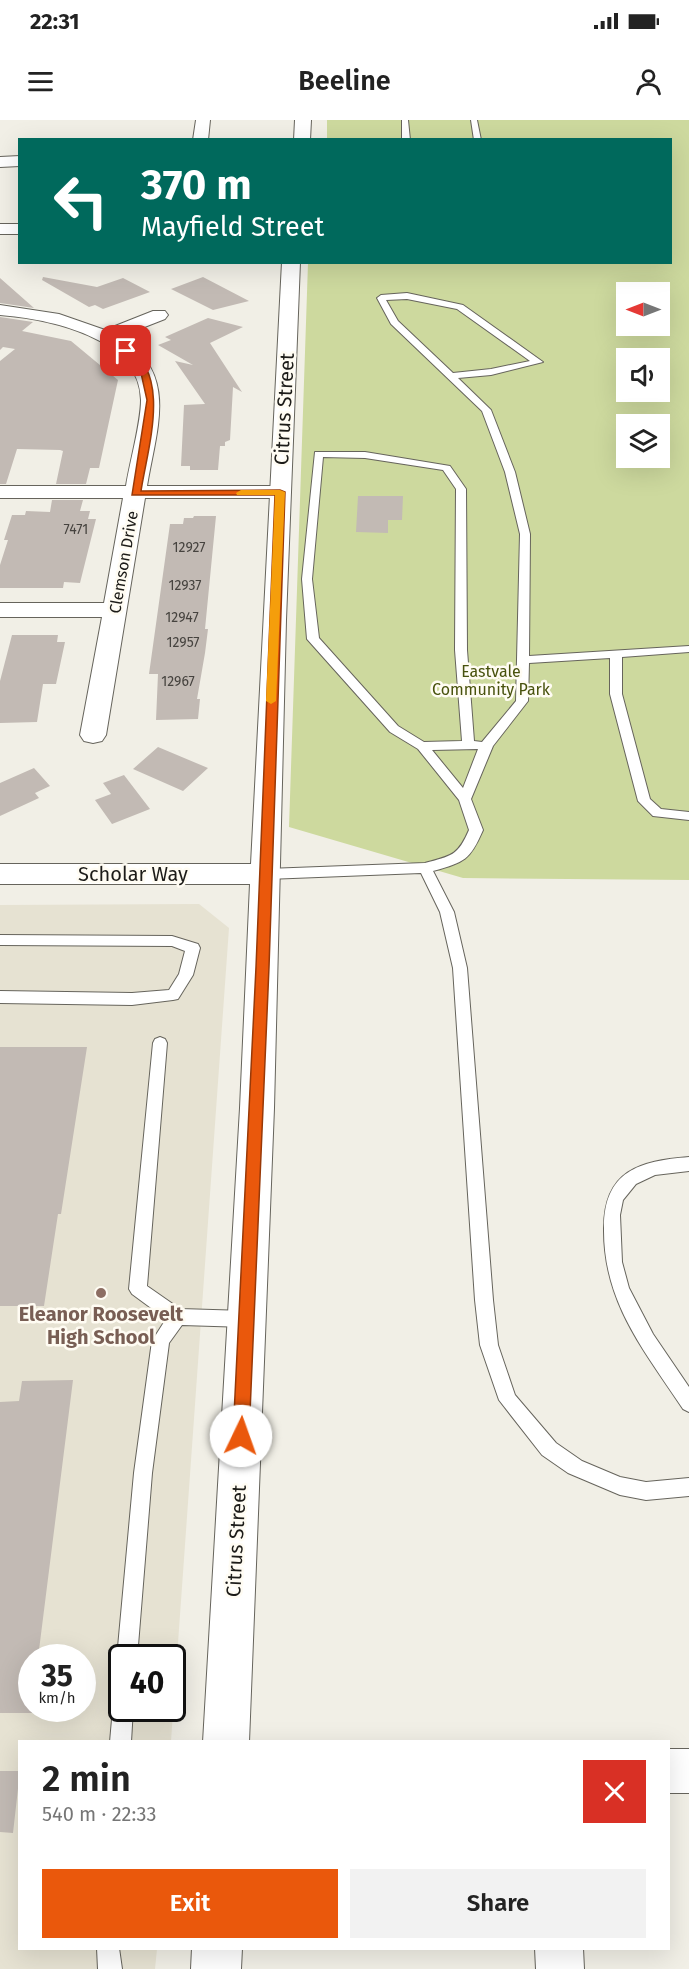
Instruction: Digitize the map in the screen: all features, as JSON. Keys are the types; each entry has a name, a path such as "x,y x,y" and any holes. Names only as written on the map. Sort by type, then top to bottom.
{"street":[{"path":"200,138 204,120"},
{"path":"302,138 303,120"},
{"path":"0,162 18,161"},
{"path":"0,229 18,229"},
{"name":"Citrus Street","path":"226,1740 267,874 280,492 291,264"},
{"name":"Clemson Drive","path":"0,310 80,325 106,336 126,351 145,372 151,400 93,735"},
{"path":"106,336 159,315"},
{"path":"0,492 280,492"},
{"path":"0,610 115,610"},
{"name":"Scholar Way","path":"0,874 267,874"},
{"path":"670,1771 689,1771"},
{"path":"216,1969 217,1950"},
{"path":"559,1950 560,1969"}],"lane":[{"path":"405,120 406,138"},
{"path":"474,120 478,138"},
{"path":"451,376 491,372 538,362 460,307 407,296 381,298 394,322 486,410 510,472 525,534 522,701 487,745 465,799"},
{"path":"267,874 425,868 451,861 467,851 476,830 465,799 422,746 394,729 313,639 307,579 318,454 365,454 446,468 461,489 461,650 468,745"},
{"path":"522,660 616,652 689,649"},
{"path":"616,652 616,694 644,801 658,813 689,816"},
{"path":"422,746 487,745"},
{"path":"425,868 447,912 459,968 489,1345 508,1400 549,1449 575,1467 620,1486 638,1489 681,1490 689,1487"},
{"path":"0,940 172,941 193,948 186,975 173,995 132,999 0,997"},
{"path":"160,1043 138,1289 177,1317 246,1318"},
{"path":"689,1164 647,1169 633,1177 616,1193 612,1223 615,1271 626,1300 652,1346 689,1402"},
{"path":"128,1644 143,1473 161,1341 177,1317"},
{"path":"120,1740 122,1722"},
{"path":"108,1950 110,1969"}],"shaded area":[{"name":"Eleanor Roosevelt High School","path":"199,904 229,928 178,1644 108,1644 108,1722 172,1722 171,1740 18,1740 18,1950 157,1950 155,1969 0,1969 0,905"}],"green space":[{"name":"Eastvale Community Park","path":"327,120 689,120 689,880 463,878 289,827 308,264 672,264 672,138 327,138"}],"building":[{"path":"43,277 97,287 123,278 150,292 103,309 95,305 89,307 42,280"},
{"path":"203,277 249,301 213,310 171,289"},
{"path":"0,278 34,308 0,303"},
{"path":"0,317 33,322 22,331 71,341 118,380 99,468 90,468 86,484 56,484 63,451 17,449 6,484 0,484 0,361 15,349 3,347 0,350"},
{"path":"208,318 243,327 210,343 242,392 233,387 230,440 225,442 225,446 220,446 218,470 190,470 190,466 181,466 184,405 205,404 175,361 193,365 158,345 171,340 165,337"},
{"path":"358,496 403,496 402,520 388,520 388,533 356,532"},
{"path":"52,500 83,500 80,511 90,511 88,519 96,519 80,583 64,582 63,588 0,588 0,565 8,540 4,540 12,515 25,515 26,511 50,512"},
{"path":"216,516 205,629 208,629 197,699 200,699 198,719 156,720 158,674 149,674 170,524 183,524 184,518"},
{"path":"12,635 58,635 57,642 65,642 56,684 43,684 37,722 0,723 0,681"},
{"path":"158,747 208,768 183,791 133,769"},
{"path":"34,768 50,786 35,793 39,798 0,816 0,783"},
{"path":"124,775 150,809 112,824 95,800 111,794 103,783"},
{"path":"0,1047 87,1047 44,1306 0,1306"},
{"path":"73,1380 40,1644 18,1644 18,1713 0,1713 0,1402 19,1401 22,1381"},
{"path":"0,1771 18,1771 13,1833 0,1832"}],"slow traffic":[{"path":"241,493 280,492 271,701"}],"place":[{"name":"Eleanor Roosevelt High School","path":"101,1293"}],"route":[{"path":"126,351 145,372 151,400 135,493 280,492 267,874 241,1436"}]}
